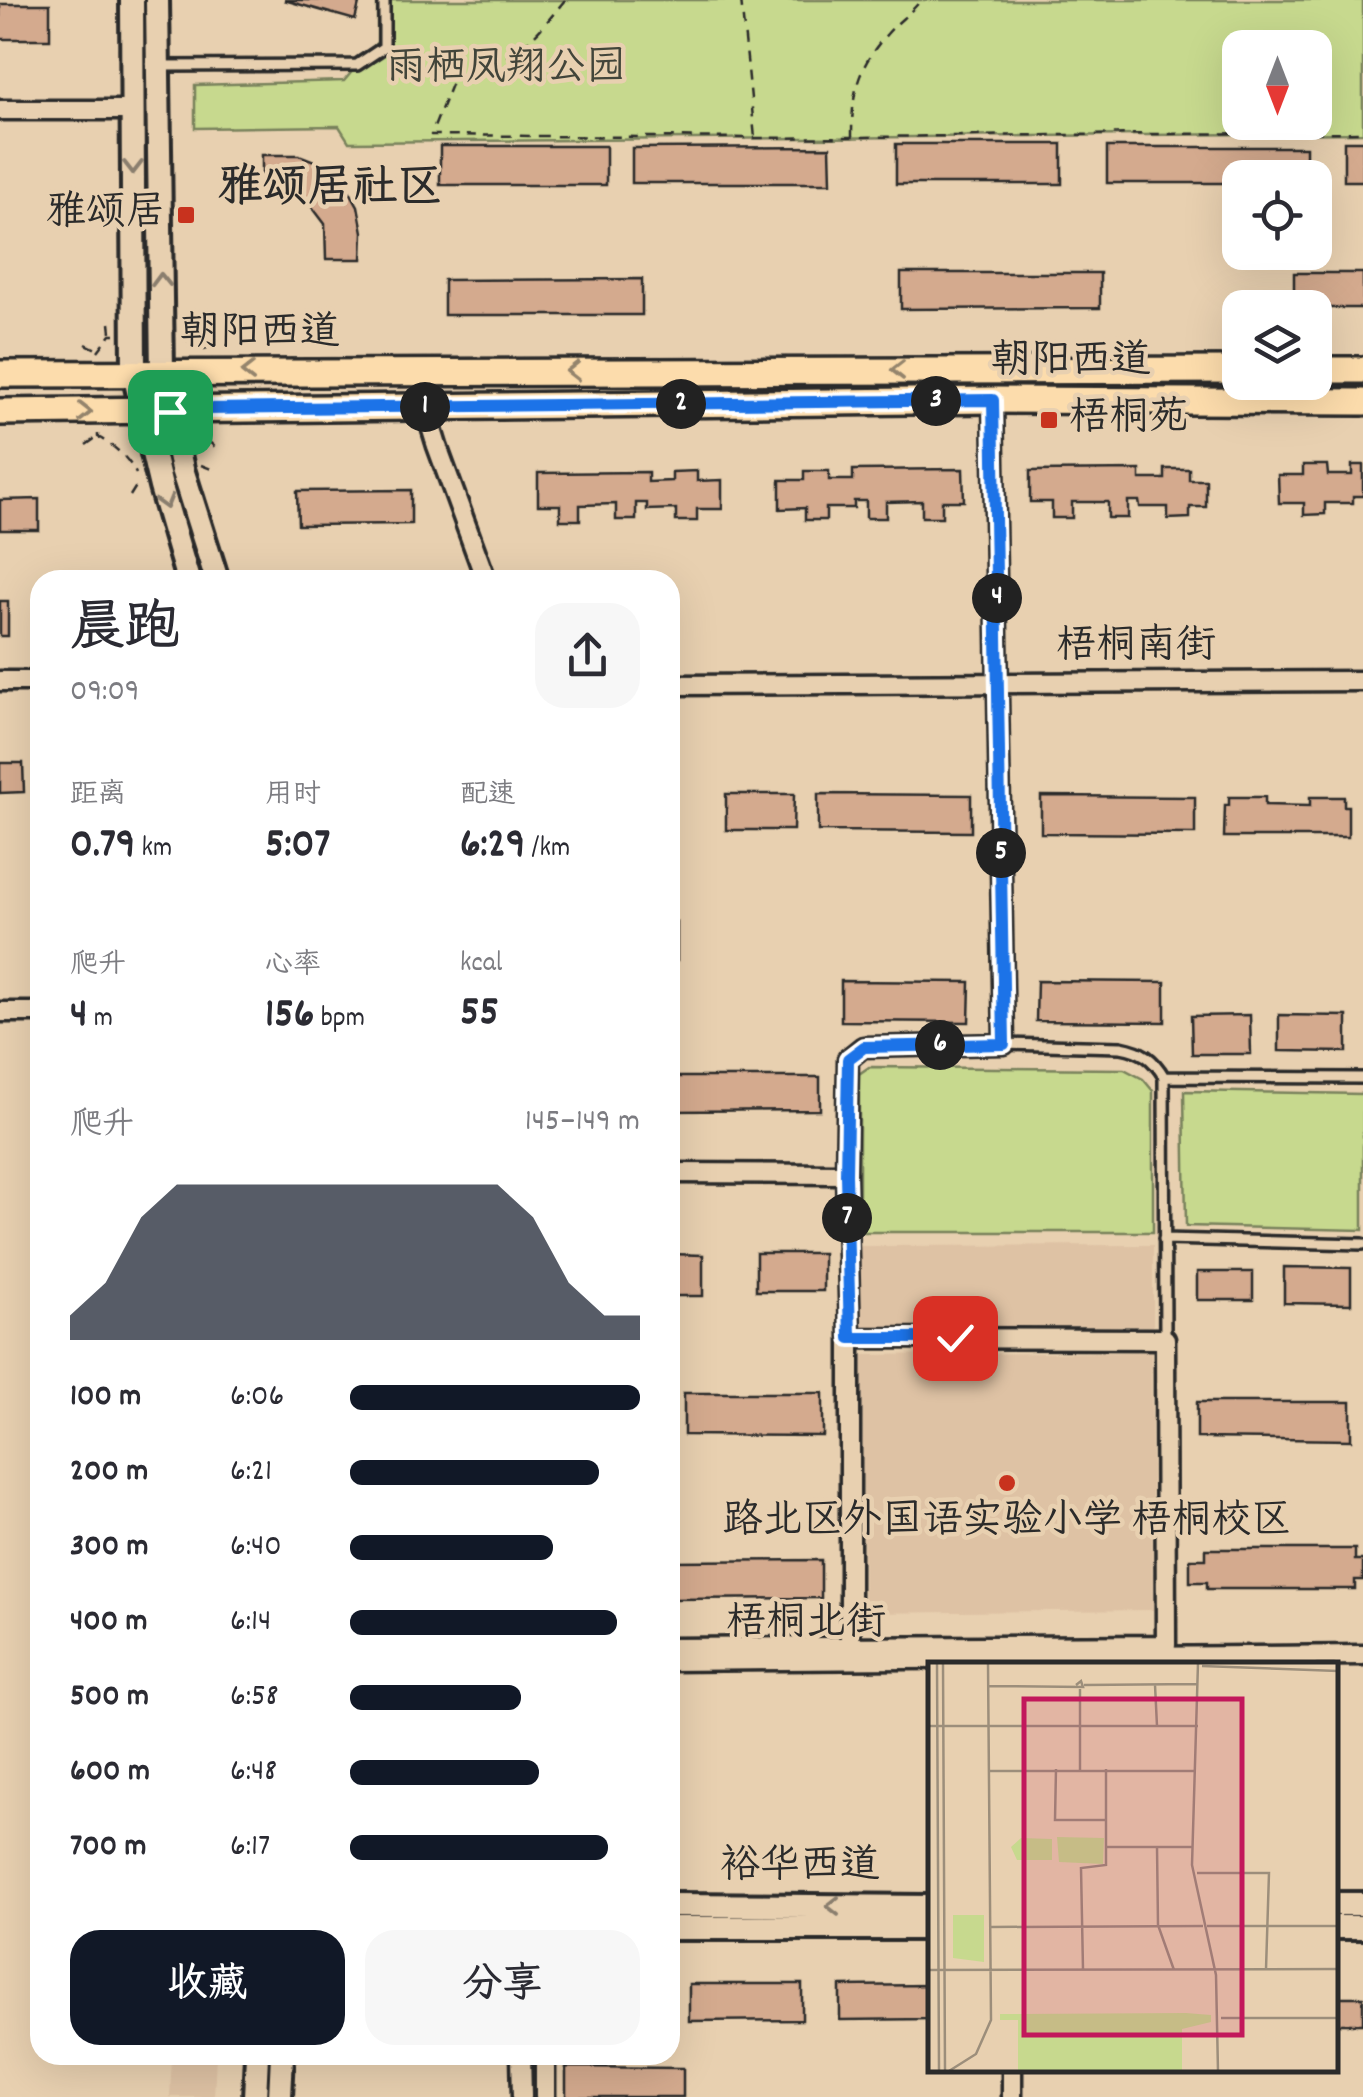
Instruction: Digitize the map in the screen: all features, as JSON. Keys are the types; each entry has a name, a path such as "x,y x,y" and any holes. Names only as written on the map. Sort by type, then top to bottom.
{"main road":[{"path":"132,0 134,374 185,570"},
{"path":"157,0 162,373 182,469 214,570"},
{"path":"993,370 993,400"},
{"name":"朝阳西道","path":"0,374 1222,370"},
{"path":"1332,370 1363,370"},
{"name":"朝阳西道","path":"0,412 993,400 1363,402"},
{"name":"裕华西道","path":"680,1905 928,1907"},
{"name":"裕华西道","path":"680,1928 928,1928"},
{"path":"256,2097 257,2065"},
{"path":"280,2097 282,2065"}],"street":[{"path":"0,110 132,110"},
{"path":"849,1653 848,1059 864,1047 1004,1044 993,400"},
{"path":"425,407 482,570"},
{"name":"梧桐南街","path":"680,685 1363,673"},
{"name":"梧桐南街","path":"680,675 1363,682"},
{"path":"0,681 30,681"},
{"path":"0,1012 30,1012"},
{"path":"680,1172 846,1174"},
{"path":"850,1338 1165,1339 1164,1651"},
{"name":"梧桐北街","path":"680,1648 1011,1656 1363,1644"},
{"name":"梧桐北街","path":"1164,1651 1363,1655"},
{"name":"梧桐北街","path":"680,1660 849,1653"},
{"path":"521,2065 522,2097"},
{"path":"544,2065 545,2097"}],"lane":[{"path":"157,66 357,65 384,47 384,0"},
{"path":"1004,1044 1140,1050 1155,1061 1164,1077 1165,1339"},
{"path":"1164,1077 1363,1078"},
{"path":"1164,1239 1363,1244"}],"path":[{"path":"565,0 519,50 452,82 430,135 852,138 1363,132"},
{"path":"741,0 754,138"},
{"path":"852,138 852,101 863,66 888,32 920,0"},
{"path":"110,323 111,334"},
{"path":"205,349 216,343"},
{"path":"86,344 98,350"},
{"path":"86,445 98,437"},
{"path":"204,438 217,449"},
{"path":"198,464 216,471"},
{"path":"130,496 139,482"}],"shaded area":[{"path":"1153,1245 1153,1326 860,1326 860,1246"},
{"name":"路北区外国语实验小学 梧桐校区","path":"1151,1352 1153,1610 864,1613 862,1355"},
{"path":"172,2065 216,2065 214,2097 170,2097"}],"green space":[{"name":"雨栖凤翔公园","path":"377,0 1363,0 1363,133 1332,133 1332,30 1222,30 1222,134 349,142 339,126 195,128 195,85 344,81 377,42"},
{"path":"869,1067 1124,1069 1143,1079 1153,1091 1153,1232 859,1232 859,1074"},
{"path":"1184,1091 1363,1094 1363,1230 1186,1226"}],"building":[{"path":"284,0 360,0 355,20"},
{"path":"0,4 50,4 50,39 0,39"},
{"path":"1344,141 1363,141 1363,181 1344,181"},
{"path":"896,144 1062,144 1062,184 896,184"},
{"path":"440,146 606,146 606,185 440,185"},
{"path":"830,147 831,183 632,183 632,148"},
{"path":"1107,147 1306,147 1306,160 1222,160 1222,183 1107,183"},
{"path":"262,155 299,155 325,165 345,183 358,206 363,232 362,259 326,259 325,224 300,191 262,190"},
{"path":"901,273 1100,273 1100,308 901,309"},
{"path":"1294,273 1363,273 1363,308 1332,308 1332,290 1294,290"},
{"path":"642,279 642,315 444,315 444,280"},
{"path":"1303,465 1327,465 1328,475 1352,475 1352,465 1363,465 1363,496 1353,496 1353,503 1325,503 1325,514 1304,515 1304,503 1279,503 1278,475 1303,475"},
{"path":"963,469 964,501 942,501 942,517 922,517 922,501 886,502 886,518 866,518 866,501 854,501 854,508 826,508 826,520 805,520 805,508 780,509 780,480 804,480 804,471 829,471 829,480 853,480 853,470"},
{"path":"1165,469 1189,469 1189,480 1206,480 1206,507 1190,507 1190,518 1168,519 1168,507 1140,507 1139,501 1128,501 1128,518 1108,518 1108,502 1072,502 1072,518 1052,518 1052,502 1030,502 1030,471 1140,470 1140,479 1165,479"},
{"path":"697,471 697,481 722,480 722,509 697,509 697,521 676,521 676,509 647,510 647,503 636,503 636,520 616,520 616,504 580,505 580,520 560,520 560,505 538,505 538,473 648,472 648,482 672,481 672,472"},
{"path":"411,490 411,524 298,525 297,491"},
{"path":"39,499 39,530 0,530 0,500"},
{"path":"0,601 8,601 8,636 0,636"},
{"path":"0,763 23,763 24,792 0,793"},
{"path":"726,794 794,794 793,830 726,830"},
{"path":"818,794 971,795 971,832 818,831"},
{"path":"1041,796 1195,797 1195,834 1041,833"},
{"path":"1229,797 1265,797 1265,805 1310,806 1310,797 1344,797 1344,806 1348,806 1348,837 1224,837"},
{"path":"841,981 970,982 969,1022 841,1021"},
{"path":"1037,981 1165,982 1165,1022 1036,1021"},
{"path":"1250,1015 1251,1054 1192,1054 1191,1016"},
{"path":"1279,1015 1347,1016 1347,1052 1279,1051"},
{"path":"680,1077 820,1077 820,1110 680,1111"},
{"path":"756,1253 823,1253 823,1291 756,1291"},
{"path":"680,1254 703,1255 703,1296 680,1296"},
{"path":"1284,1267 1351,1268 1351,1304 1284,1303"},
{"path":"1197,1272 1253,1272 1253,1300 1197,1300"},
{"path":"684,1393 823,1393 823,1436 684,1435"},
{"path":"1197,1402 1351,1402 1351,1440 1197,1438"},
{"path":"1206,1549 1355,1549 1355,1560 1363,1560 1363,1580 1355,1580 1355,1589 1207,1589 1207,1582 1190,1582 1190,1559 1206,1559"},
{"path":"821,1560 821,1598 680,1599 680,1561"},
{"path":"689,1984 802,1984 802,2020 689,2021"},
{"path":"928,1985 928,2019 840,2020 840,1986"},
{"path":"1338,1997 1363,1997 1363,2024 1338,2024"},
{"path":"566,2067 683,2068 683,2097 566,2097"}],"place":[{"name":"雅颂居","path":"186,215"},
{"name":"梧桐苑","path":"1049,420"},
{"name":"路北区外国语实验小学 梧桐校区","path":"1007,1483"}],"district":[{"name":"雅颂居社区","path":"330,191"}],"route":[{"path":"170,412 993,400 1004,1044 864,1047 848,1059 850,1338 955,1338"}]}
